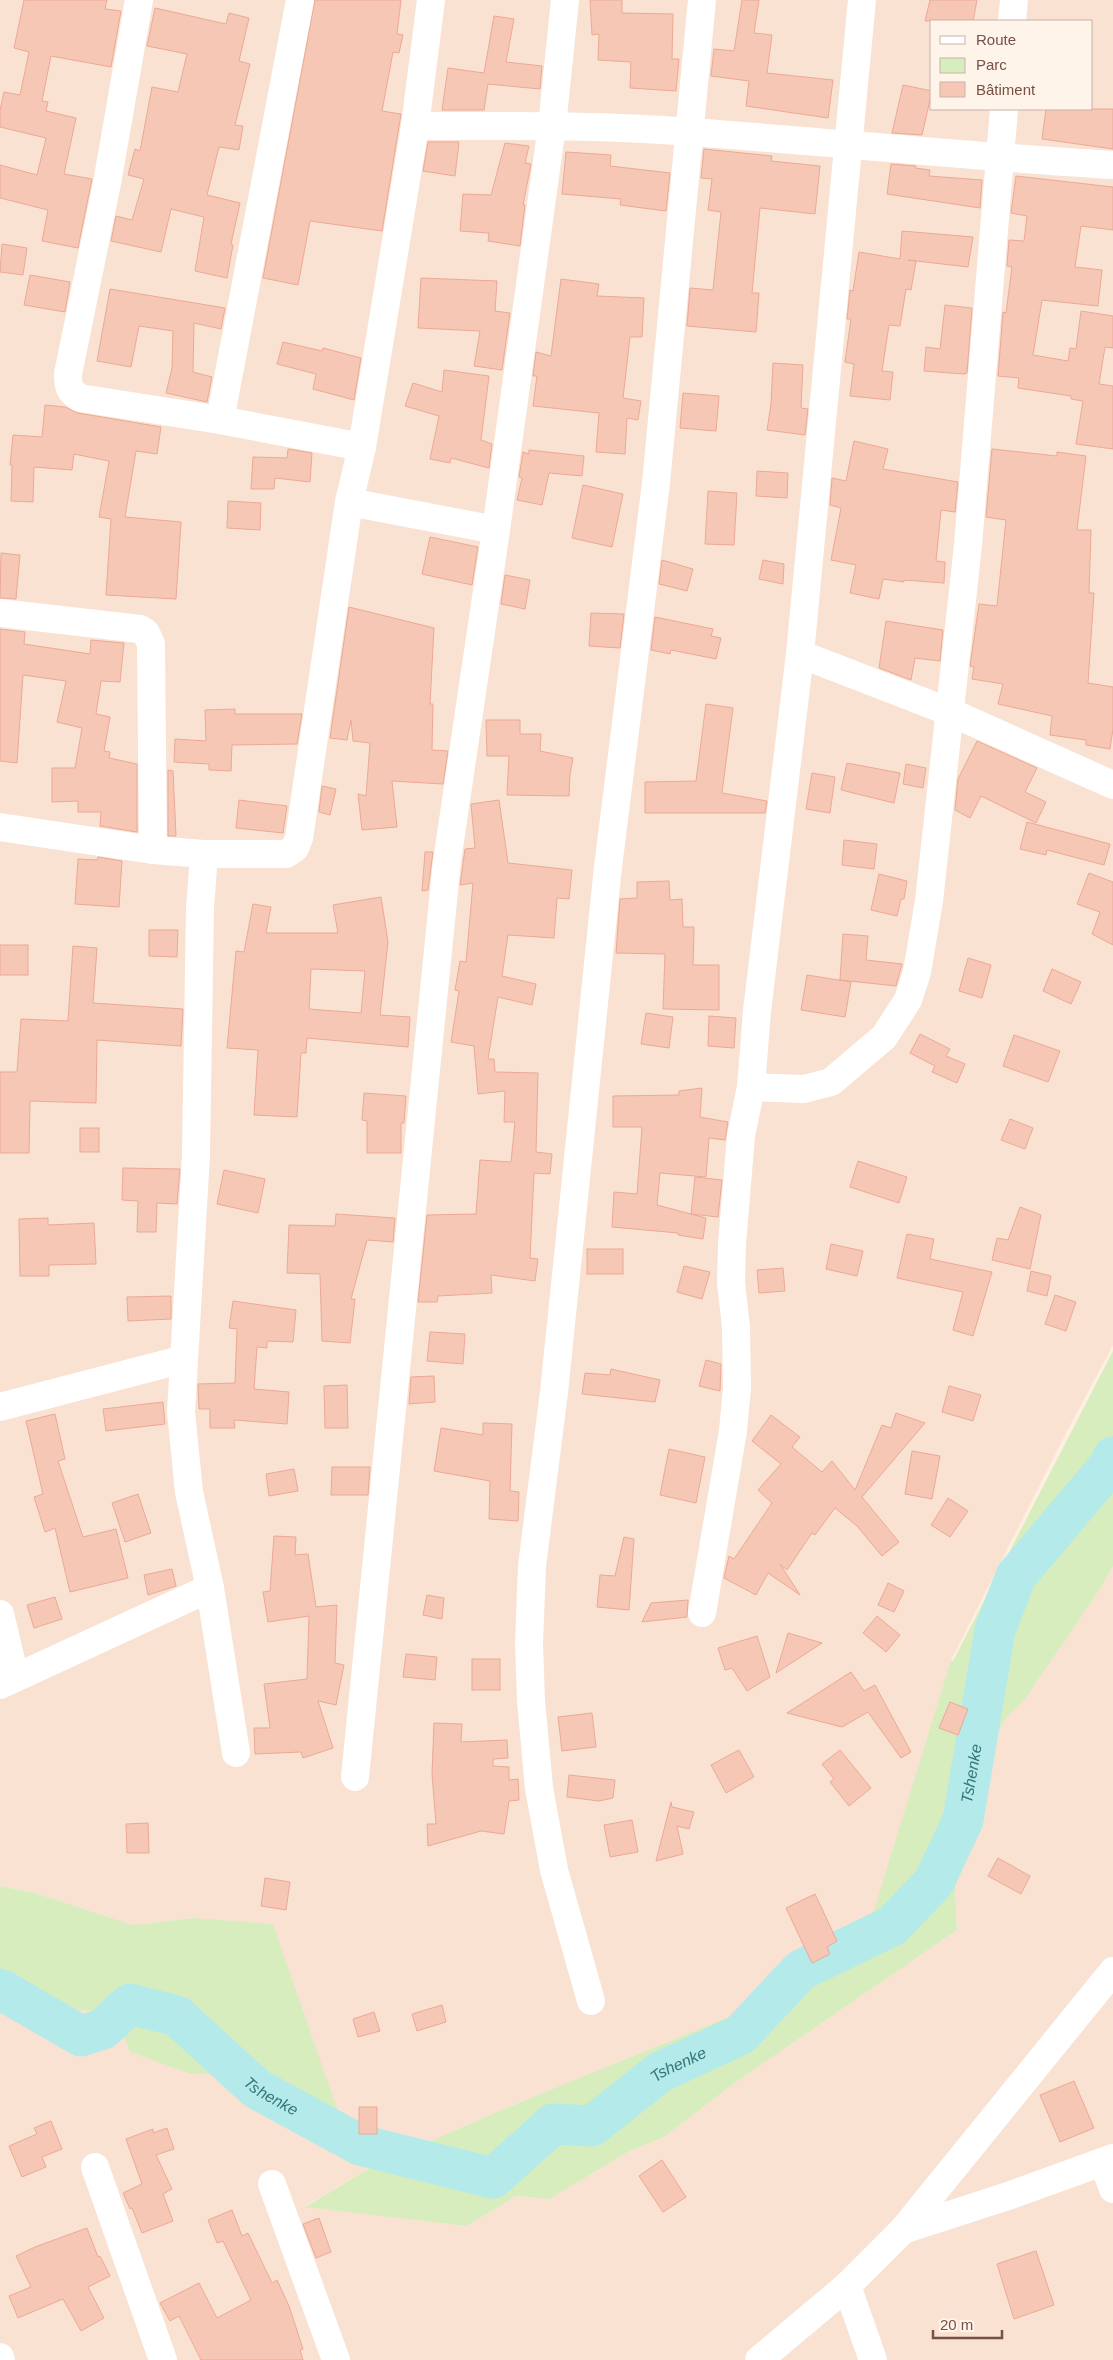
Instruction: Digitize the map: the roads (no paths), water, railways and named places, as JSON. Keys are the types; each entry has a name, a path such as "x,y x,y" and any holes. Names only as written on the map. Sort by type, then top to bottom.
{"street":[{"path":"139,0 107,183 68,374 68,386 71,392 80,398 220,420 362,447"},
{"path":"220,420 300,0"},
{"path":"0,827 153,850 204,854 286,854 295,848 299,838 350,502 362,447 415,126 430,0"},
{"path":"354,1777 394,1402 402,1294 447,861 496,530 552,126 565,0"},
{"path":"591,2001 554,1870 539,1788 528,1643 532,1566 554,1392 608,868 656,483 702,0"},
{"path":"702,1613 732,1431 737,1388 736,1327 731,1283 732,1244 741,1136 751,1087 757,1011 800,654 862,0"},
{"path":"1012,20 1014,0"},
{"path":"751,1087 804,1089 831,1082 884,1037 908,1000 916,972 929,901 968,545 1004,110"},
{"path":"415,126 552,126 690,132 1000,158 1113,165"},
{"path":"350,502 496,530"},
{"path":"0,613 140,629 146,633 151,644 153,850"},
{"path":"800,654 950,712 1113,785"},
{"path":"204,854 200,908 196,1155 181,1412 189,1492 210,1588 236,1753"},
{"path":"0,1407 184,1359"},
{"path":"0,1614 8,1681 210,1588"},
{"path":"760,2360 846,2286 903,2230 1113,1971"},
{"path":"903,2230 1108,2160 1113,2189"},
{"path":"95,2167 163,2360"},
{"path":"272,2184 336,2360"},
{"path":"846,2286 873,2360"}],"waterway":[{"name":"Tshenke","path":"0,1989 81,2036 103,2029 130,2004 177,2016 257,2089 360,2145 493,2178 553,2124 592,2126 660,2072 740,2035 801,1970 892,1926 934,1882 963,1820 995,1630 1016,1576 1109,1466 1113,1457"}]}
